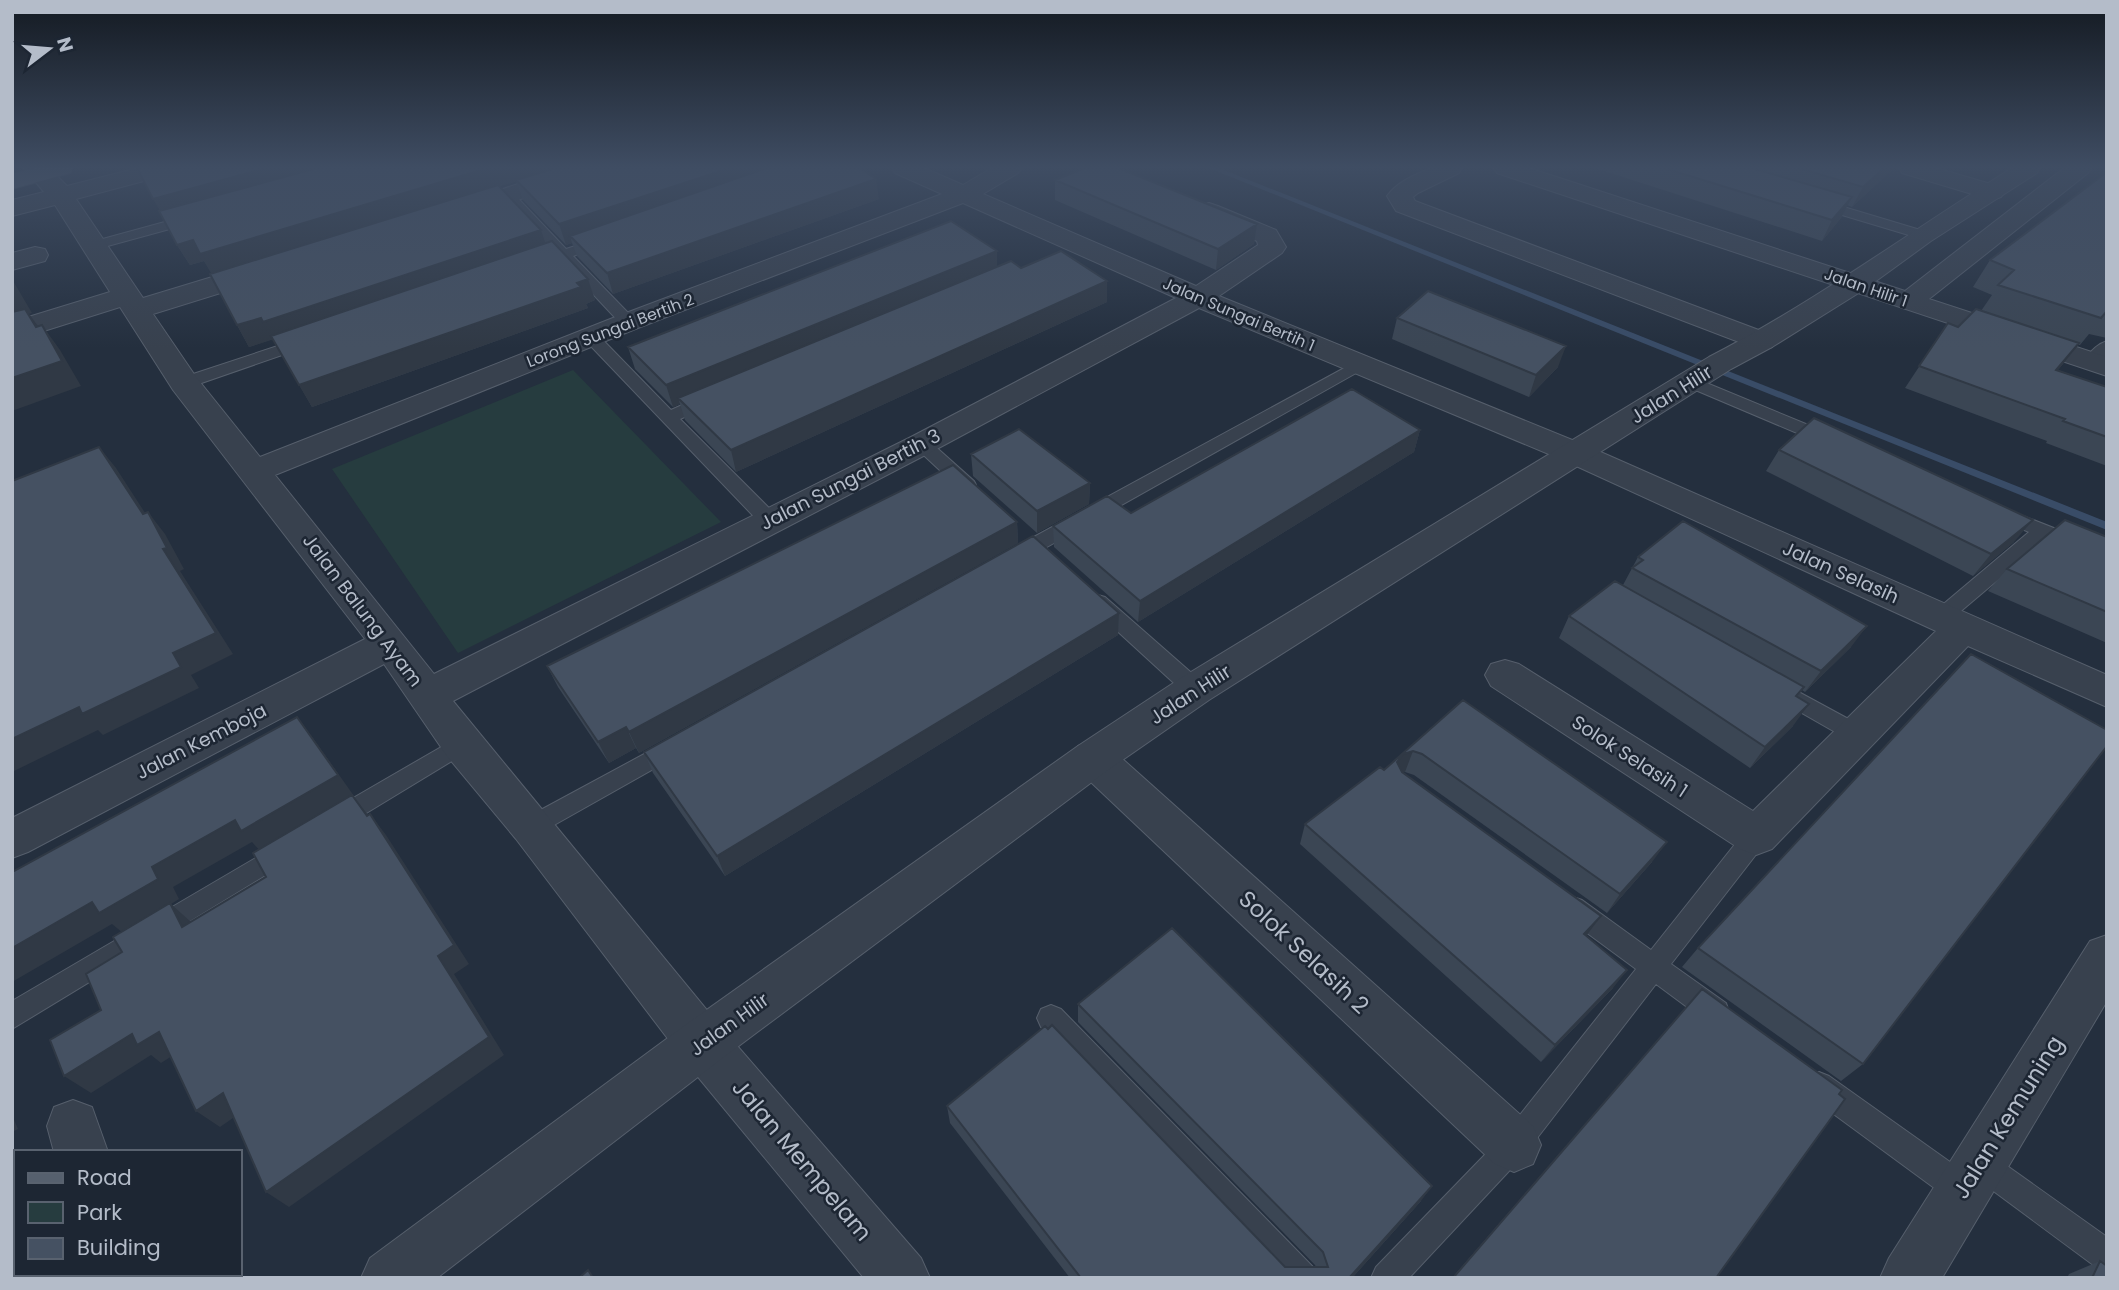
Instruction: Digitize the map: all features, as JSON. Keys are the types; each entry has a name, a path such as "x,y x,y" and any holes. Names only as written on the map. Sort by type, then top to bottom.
{"street":[{"name":"Jalan Balung Ayam","path":"80,228 184,383 390,643 461,744 532,826 702,1043"},
{"name":"Lorong Sungai Bertih 2","path":"256,471 628,322 875,228"},
{"name":"Jalan Sungai Bertih 1","path":"1027,228 1067,250 1198,297 1575,453"},
{"name":"Jalan Sungai Bertih 3","path":"427,696 922,444 1198,297 1273,247 1267,236 1249,228"},
{"path":"1464,228 1762,341"},
{"name":"Jalan Hilir 1","path":"1689,228 1909,301 2101,358"},
{"name":"Jalan Hilir","path":"390,1278 702,1043 1093,758 1195,689 1855,283 1933,228"},
{"path":"1909,301 2002,228"},
{"path":"12,332 295,261"},
{"name":"Jalan Selasih","path":"1575,453 2107,692"},
{"path":"1756,836 1857,734 1952,622"},
{"name":"Jalan Kemboja","path":"12,839 390,643"},
{"name":"Solok Selasih 1","path":"1505,675 1756,836"},
{"name":"Solok Selasih 2","path":"1093,758 1514,1145"},
{"name":"Jalan Kemuning","path":"1909,1278 2107,957"},
{"name":"Jalan Mempelam","path":"702,1043 901,1278"}],"lane":[{"path":"93,246 157,228"},
{"path":"537,228 628,322"},
{"path":"1900,228 1922,235"},
{"path":"523,268 614,237"},
{"path":"591,337 769,520"},
{"path":"184,383 314,339"},
{"path":"998,565 1359,365"},
{"path":"1705,373 1842,446"},
{"path":"668,417 720,396"},
{"path":"922,444 983,499"},
{"path":"1980,504 2107,557"},
{"path":"1014,527 1054,563"},
{"path":"1952,622 2043,531"},
{"path":"1085,590 1195,689"},
{"path":"1762,680 1857,734"},
{"path":"532,826 687,739"},
{"path":"12,1016 461,744"},
{"path":"1387,1278 1514,1145 1756,836"},
{"path":"1556,896 1739,1029"},
{"path":"1051,1018 1302,1278"},
{"path":"1792,1067 1971,1177 2107,1256"}],"green space":[{"path":"573,370 721,522 458,653 332,469"}],"building":[{"path":"168,228 286,228 200,254 193,240 177,245"},
{"path":"358,228 541,230 263,322 261,318 237,325 210,274"},
{"path":"593,228 735,228 607,273 570,236"},
{"path":"933,228 962,228 997,251 666,385 628,347"},
{"path":"1169,228 1250,228 1218,249"},
{"path":"2032,228 2107,228 2107,311 2101,318 1998,285 2014,270 1990,260"},
{"path":"552,241 588,279 577,283 581,287 299,385 271,336"},
{"path":"1061,251 1107,281 731,450 678,398 1011,261 1021,268"},
{"path":"1428,291 1566,346 1536,375 1397,318"},
{"path":"25,309 36,327 42,325 62,361 12,378 12,312"},
{"path":"1976,309 2079,343 2056,370 2107,387 2107,437 1919,366 1948,323 1958,327"},
{"path":"1352,389 1420,430 1140,601 1053,526 1107,496 1131,513"},
{"path":"1814,418 2033,520 1991,554 1779,450"},
{"path":"1019,429 1090,483 1037,511 971,454"},
{"path":"99,447 143,514 148,512 167,548 163,549 216,633 173,653 181,667 82,714 79,707 12,739 12,481"},
{"path":"953,465 1017,522 629,732 626,727 598,742 547,666"},
{"path":"2065,520 2107,537 2107,612 2007,569"},
{"path":"1683,521 1867,626 1821,671 1632,568 1643,560 1638,557"},
{"path":"1033,536 1119,613 717,856 644,752"},
{"path":"1615,581 1804,687 1796,696 1809,704 1765,747 1569,616"},
{"path":"1971,654 2107,730 2107,746 1863,1064 1698,948"},
{"path":"1463,700 1667,842 1620,894 1422,754 1413,751 1403,754 1397,762 1402,772 1601,916 1584,934 1627,970 1555,1045 1305,824 1380,767 1384,770"},
{"path":"297,717 338,775 241,831 235,820 152,867 158,879 99,913 92,902 12,948 12,872"},
{"path":"352,795 367,816 370,814 454,945 438,956 489,1037 266,1192 223,1093 196,1111 159,1032 137,1045 132,1034 64,1076 50,1040 101,1010 86,974 122,952 113,937 170,903 182,927 266,877 253,853"},
{"path":"1172,928 1432,1186 1349,1278 1081,1278 947,1106 1045,1026 1048,1029 1052,1025 1285,1267 1328,1267 1323,1252 1078,1004"},
{"path":"1702,989 1842,1090 1839,1094 1845,1099 1716,1278 1453,1278"},
{"path":"2100,1261 2107,1266 2107,1278 2092,1278"},
{"path":"588,1270 593,1278 579,1278"}],"waterway":[{"path":"1363,228 2107,526"}]}
